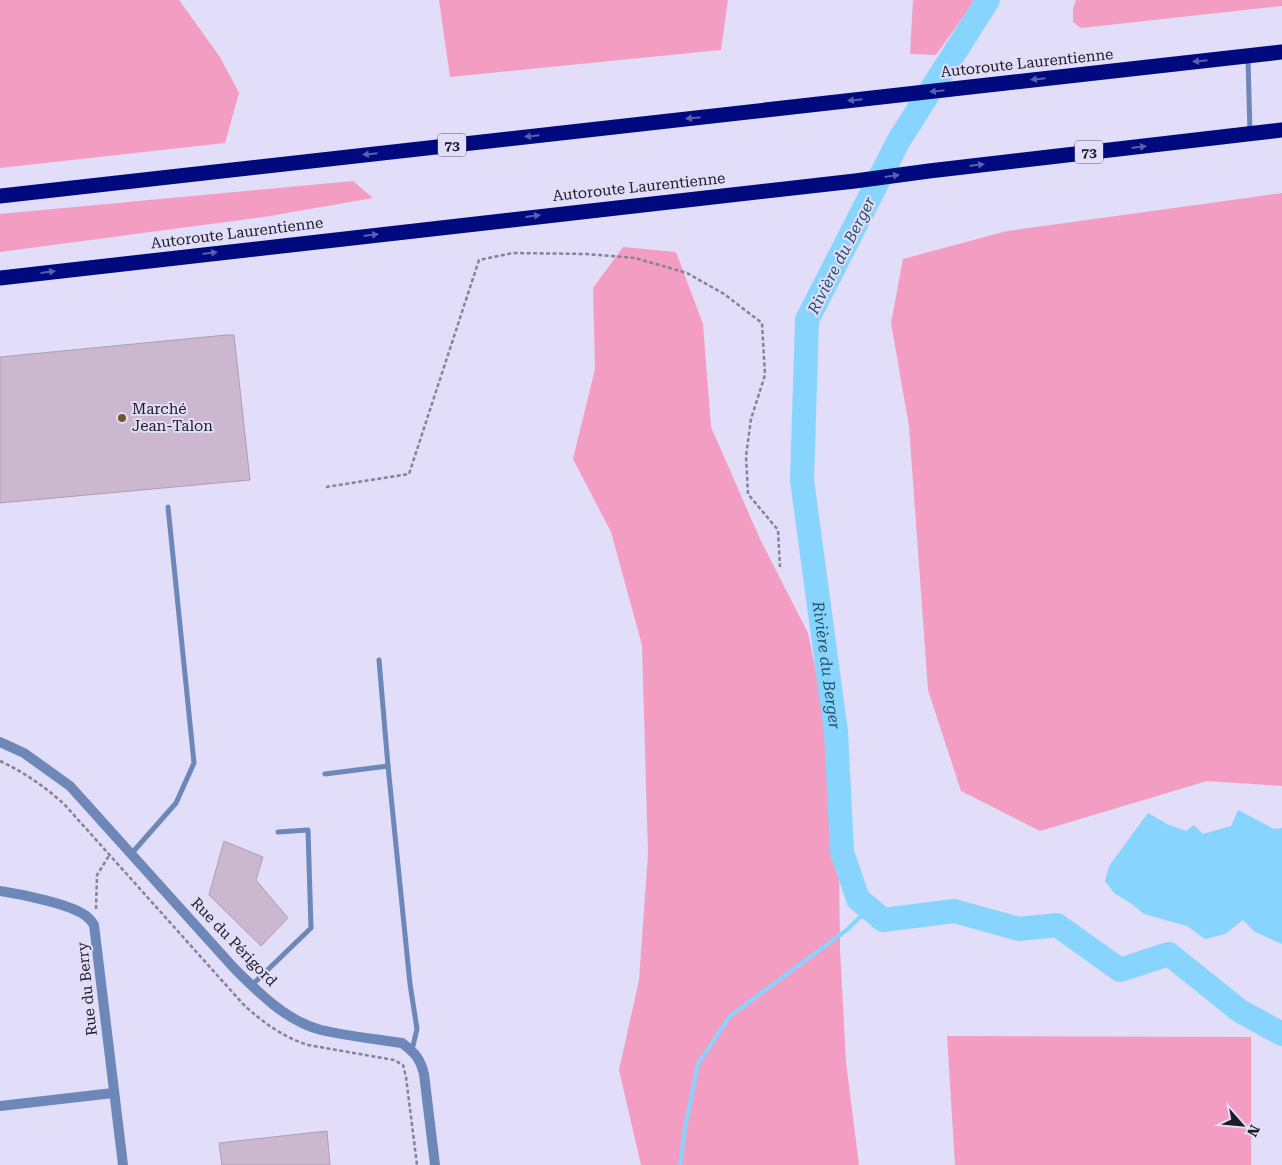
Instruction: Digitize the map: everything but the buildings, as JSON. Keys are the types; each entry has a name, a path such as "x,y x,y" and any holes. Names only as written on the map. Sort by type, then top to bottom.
{"highway":[{"name":"Autoroute Laurentienne","path":"0,196 1282,52"},
{"name":"Autoroute Laurentienne","path":"0,278 855,181 1282,130"}],"street":[{"name":"Rue du Périgord","path":"0,742 24,753 70,786 252,986 285,1012 320,1030 402,1043 412,1050"},
{"name":"Rue du Berry","path":"0,891 24,894 78,911 88,917 94,925 123,1165"},
{"path":"412,1050 421,1061 424,1074 435,1165"},
{"path":"0,1106 113,1092"}],"lane":[{"path":"1248,56 1250,134"},
{"path":"132,853 176,803 194,763 168,507"},
{"path":"379,660 410,984 417,1030 412,1050"},
{"path":"325,774 388,766"},
{"path":"252,986 311,928 308,830 278,832"}],"path":[{"path":"326,487 409,474 478,260 513,253 587,254 635,258 687,273 724,294 762,323 765,375 750,428 746,456 748,494 778,530 780,567"},
{"path":"94,925 98,875 110,854"}],"shaded area":[{"path":"0,0 179,0 220,57 239,93 225,143 0,168"},
{"path":"439,0 728,0 721,50 450,77"},
{"path":"913,0 975,0 936,55 910,54"},
{"path":"1076,0 1282,0 1282,6 1081,28 1073,22 1073,9"},
{"path":"353,181 373,198 264,217 0,252 0,214"},
{"path":"1282,193 1282,786 1207,781 1040,831 961,791 928,690 909,426 891,323 903,259 1007,231"},
{"path":"623,247 676,252 703,324 711,427 760,539 808,633 838,779 840,949 846,1062 859,1165 641,1165 619,1070 639,980 648,854 642,645 611,532 573,459 595,369 593,288"},
{"path":"947,1036 1251,1037 1251,1165 955,1165"}],"water":[{"path":"1238,810 1274,829 1282,828 1282,944 1255,932 1243,920 1225,934 1205,939 1187,926 1144,914 1114,893 1105,881 1109,866 1148,813 1167,824 1186,831 1194,825 1203,834 1231,826"}],"waterway":[{"name":"Rivière du Berger","path":"988,0 899,140 807,320 802,480 836,732 842,852 858,899 883,920 954,911 1019,929 1057,925 1120,970 1169,954 1240,1011 1282,1034"},
{"path":"680,1165 685,1128 698,1064 730,1016 848,929 869,908"}],"place":[{"name":"Marché Jean-Talon","path":"122,418"}]}
